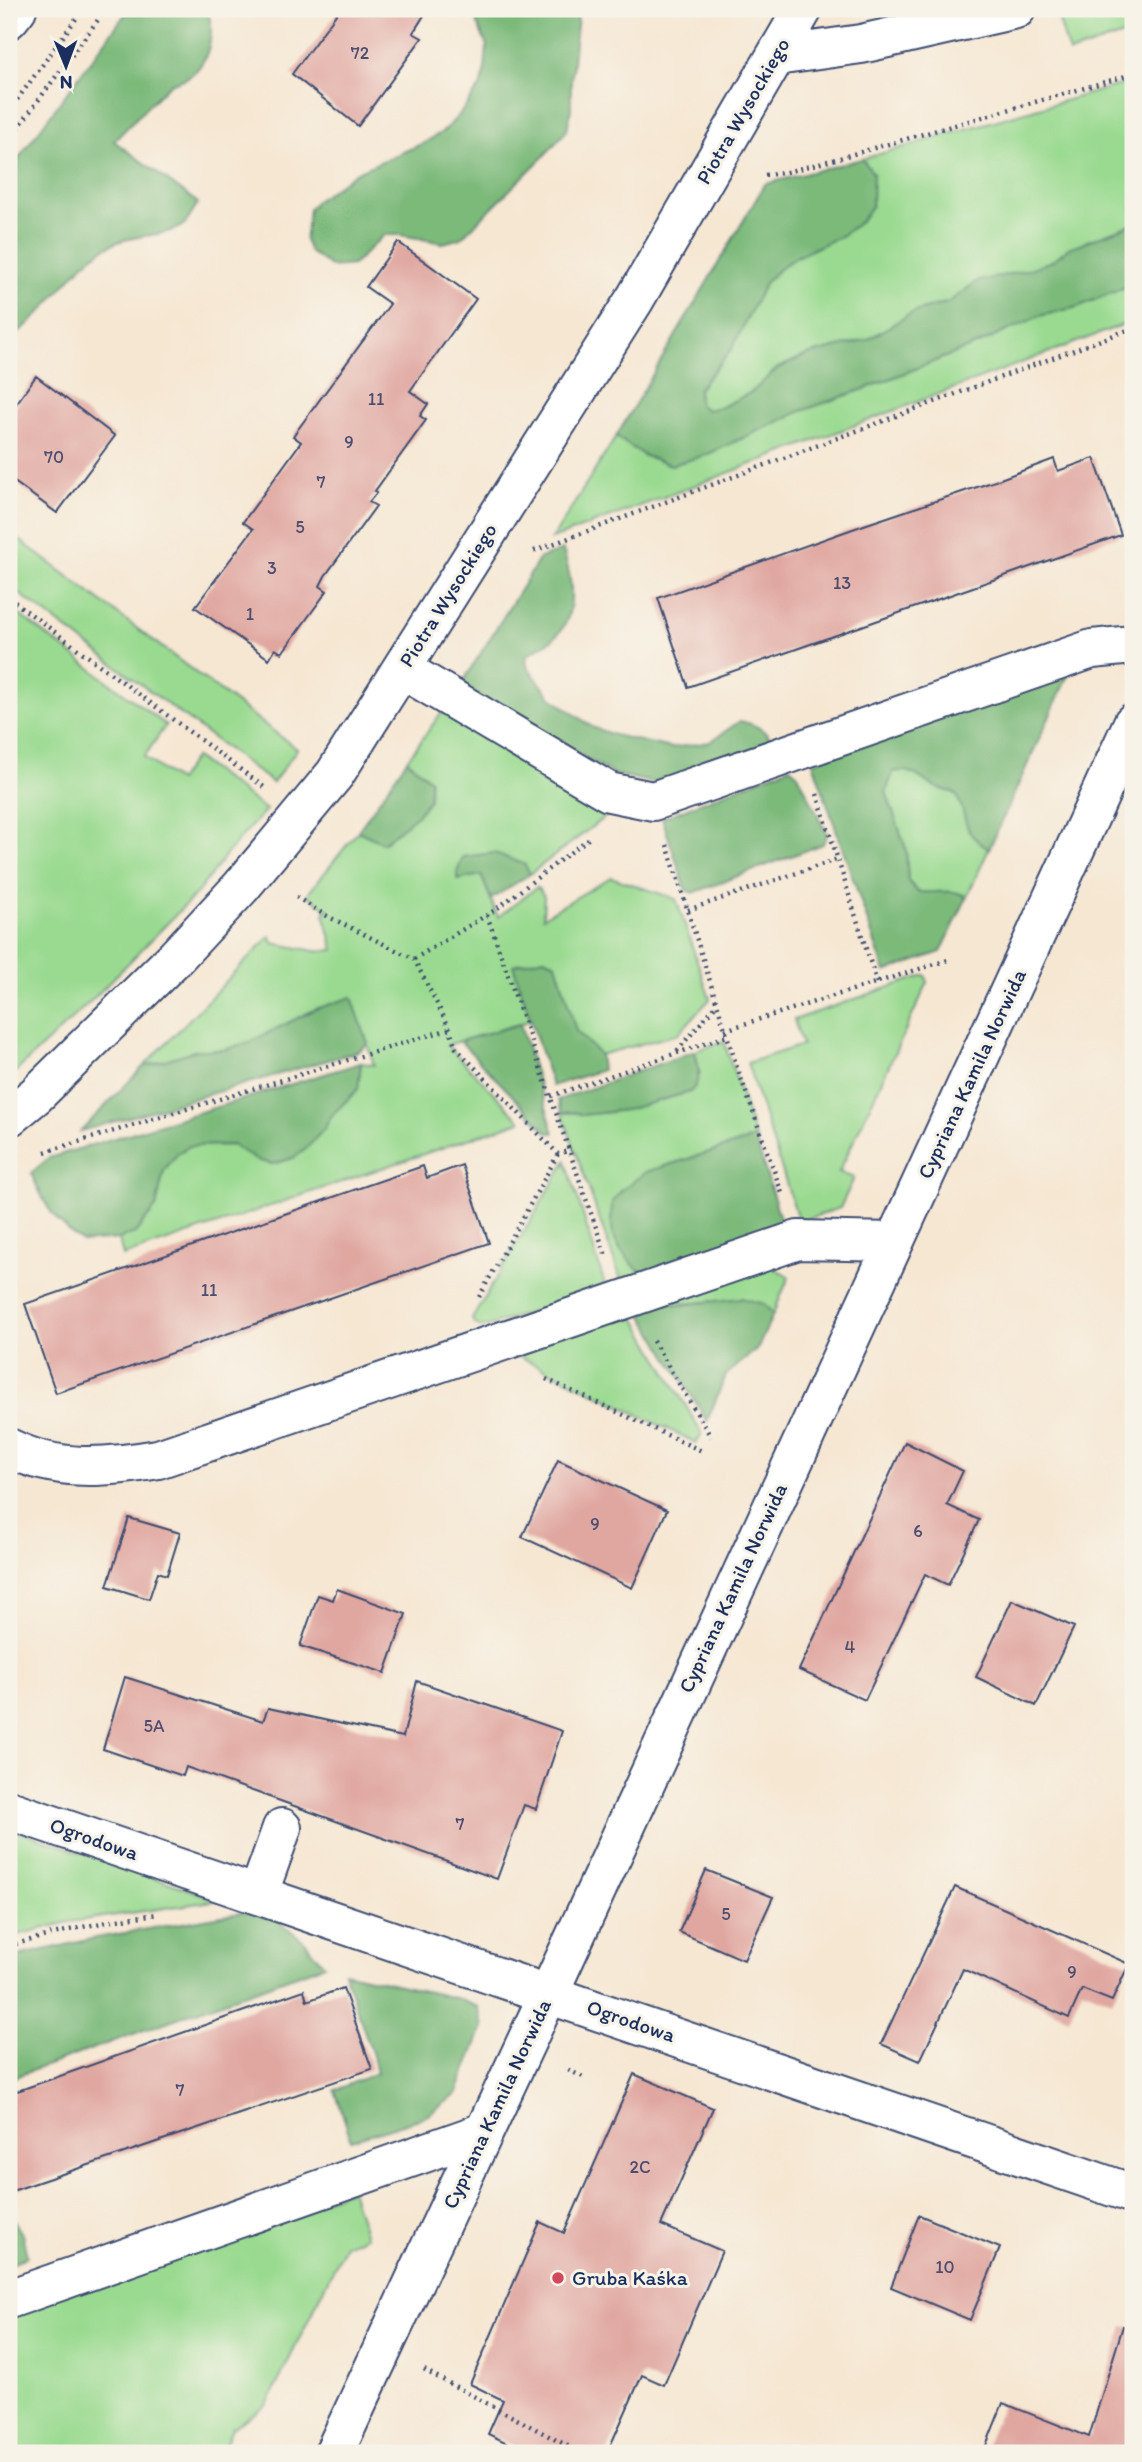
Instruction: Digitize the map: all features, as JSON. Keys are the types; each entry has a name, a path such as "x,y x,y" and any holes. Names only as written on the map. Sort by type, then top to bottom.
{"street":[{"path":"9,19 17,9"},
{"name":"Piotra Wysockiego","path":"9,1117 36,1095 175,958 241,887 335,774 635,299 803,9"},
{"path":"776,56 861,44 1016,9"},
{"path":"402,669 609,792 653,801 1093,649 1133,645"},
{"name":"Cypriana Kamila Norwida","path":"334,2453 549,1993 1133,723"},
{"path":"9,1448 44,1461 97,1468 158,1459 798,1240 894,1242"},
{"name":"Ogrodowa","path":"9,1810 1133,2194"},
{"path":"258,1895 282,1828"},
{"path":"9,2299 484,2133"}],"path":[{"path":"9,111 83,9"},
{"path":"9,140 106,9"},
{"path":"765,175 848,156 1133,74"},
{"path":"534,551 1133,328"},
{"path":"9,597 301,815"},
{"path":"803,750 877,983"},
{"path":"414,959 487,915 639,799"},
{"path":"688,910 838,859"},
{"path":"292,895 325,915 414,959 450,1029 456,1048 558,1154"},
{"path":"683,897 727,1036 798,1240"},
{"path":"487,915 624,1299 710,1437"},
{"path":"725,1030 948,960"},
{"path":"675,1053 717,1004"},
{"path":"44,1153 450,1029"},
{"path":"551,1096 727,1036"},
{"path":"444,1362 558,1154 571,1150"},
{"path":"481,1349 704,1452"},
{"path":"9,1946 57,1932 124,1918 161,1914"},
{"path":"422,2370 581,2453"}],"green space":[{"path":"129,9 206,9 209,17 211,36 201,64 188,77 168,86 114,141 198,203 188,220 179,228 119,241 100,251 9,341 9,171"},
{"path":"471,9 570,9 578,15 567,130 461,238 443,243 401,235 384,235 353,265 332,267 310,252 305,240 309,209 357,172 424,143 445,130 459,115 480,87 485,69 487,46"},
{"path":"1073,9 1121,9 1129,33 1069,53 1057,14"},
{"path":"1133,81 1133,224 1069,248 1053,261 977,282 949,302 912,313 867,340 807,355 778,368 752,392 722,407 706,410 699,404 698,389 731,350 765,283 781,267 798,256 841,236 873,173 862,159"},
{"path":"862,159 873,173 872,206 861,221 841,236 798,256 781,267 765,283 731,350 698,389 699,404 706,410 722,407 752,392 778,368 807,355 867,340 912,313 949,302 976,282 1052,261 1069,248 1133,224 1133,284 1077,307 1039,316 983,342 801,411 706,455 671,465 645,456 616,437 765,184"},
{"path":"1133,284 1133,321 552,539 616,437 645,456 671,465 706,455 801,411 983,342 1039,316 1077,307"},
{"path":"9,532 297,749 273,783 9,586"},
{"path":"563,550 571,585 567,620 553,639 526,657 527,666 551,697 592,727 671,748 710,742 740,721 760,728 774,744 655,783 613,774 461,685 540,558"},
{"path":"9,607 166,725 144,757 178,781 195,757 266,810 233,846 197,893 95,997 9,1078"},
{"path":"1070,671 989,849 969,830 955,793 935,786 910,772 893,772 886,792 906,849 908,881 918,892 958,893 964,895 965,901 941,952 885,972 813,762"},
{"path":"447,705 622,804 530,874 523,864 457,879 481,875 498,917 537,887 544,896 543,917 611,877 676,899 710,999 678,1034 600,1055 576,1031 556,963 544,958 514,965 532,1020 447,1045 521,1121 123,1256 119,1239 135,1233 156,1207 164,1170 178,1153 190,1146 233,1145 256,1160 272,1164 293,1158 324,1129 332,1115 358,1089 361,1063 374,1065 352,998 316,1009 250,1042 224,1050 197,1050 143,1067 270,936 273,943 315,951 334,950 324,913 329,910 307,895 358,831 383,842 393,834 430,780 407,760"},
{"path":"407,760 430,780 429,800 415,817 383,843 358,831"},
{"path":"790,767 798,774 827,834 823,844 693,893 686,890 662,818"},
{"path":"893,772 914,772 935,787 955,793 969,830 989,849 965,901 963,895 952,892 917,892 908,881 906,849 886,792"},
{"path":"494,853 524,864 530,874 491,899 481,875 457,880 457,872 463,857"},
{"path":"544,958 556,963 576,1031 600,1055 602,1070 552,1086 513,965"},
{"path":"925,975 928,982 839,1172 854,1178 840,1208 799,1222 747,1063 802,1045 794,1020"},
{"path":"352,997 368,1044 359,1051 81,1131 143,1067 197,1050 224,1050 250,1042 316,1009"},
{"path":"520,1024 554,1133 548,1133 460,1041"},
{"path":"724,1041 755,1138 646,1172 648,1274 622,1283 562,1113 615,1112 652,1100 700,1075 695,1051"},
{"path":"695,1051 698,1078 690,1092 626,1110 583,1115 574,1112 562,1113 558,1100"},
{"path":"361,1063 358,1089 332,1115 324,1129 306,1149 293,1158 272,1164 256,1160 233,1145 189,1146 178,1153 164,1170 156,1207 135,1233 119,1239 82,1242 51,1212 31,1173 49,1158"},
{"path":"755,1138 784,1231 648,1274 637,1269 621,1251 613,1235 612,1202 622,1190 646,1172"},
{"path":"566,1161 606,1288 482,1328 472,1319"},
{"path":"768,1264 789,1277 773,1314 763,1306 737,1300 664,1303"},
{"path":"741,1298 764,1304 773,1314 758,1348 726,1375 707,1421 637,1306 664,1303 681,1305"},
{"path":"630,1309 702,1434 696,1443 506,1350"},
{"path":"9,1828 220,1900 69,1922 9,1937"},
{"path":"245,1912 275,1918 305,1942 324,1965 9,2079 9,1958 96,1938"},
{"path":"344,1972 455,1998 478,2007 483,2026 456,2095 422,2118 351,2140 335,2090 377,2073"},
{"path":"351,2190 366,2236 345,2245 267,2405 232,2428 222,2453 9,2453 9,2313"},
{"path":"9,2212 22,2234 27,2256 9,2266"}],"building":[{"path":"340,9 428,9 413,33 422,38 358,126 292,74"},
{"path":"398,242 476,299 410,391 428,404 420,416 426,420 375,491 377,492 369,502 376,506 325,576 320,586 327,591 282,653 275,649 269,659 195,607 253,529 243,522 301,442 293,436 390,304 366,287"},
{"path":"36,376 115,436 57,513 9,478 9,414"},
{"path":"1094,458 1121,535 688,687 658,598 1054,459 1058,471"},
{"path":"462,1165 489,1243 56,1393 25,1304 423,1166 427,1178"},
{"path":"905,1442 963,1471 947,1505 979,1520 948,1585 925,1574 865,1700 799,1670"},
{"path":"558,1460 667,1510 632,1588 522,1537"},
{"path":"129,1518 180,1533 167,1575 158,1572 149,1599 107,1586"},
{"path":"337,1589 406,1614 385,1673 300,1646 318,1595 333,1600"},
{"path":"1012,1600 1074,1627 1036,1706 976,1677"},
{"path":"125,1677 263,1721 268,1708 403,1737 417,1681 562,1731 536,1809 524,1805 497,1879 186,1767 183,1776 103,1749"},
{"path":"706,1870 773,1897 744,1960 679,1932"},
{"path":"955,1887 1129,1964 1112,2001 1082,1989 1069,2018 963,1969 920,2061 881,2044"},
{"path":"343,1988 372,2069 9,2192 9,2094 304,1990 307,2001"},
{"path":"634,2074 713,2108 661,2225 722,2251 664,2385 642,2375 607,2453 529,2453 488,2434 503,2400 470,2384 540,2222 564,2233"},
{"path":"919,2215 1000,2248 970,2320 891,2287"},
{"path":"1123,2326 1133,2328 1133,2453 983,2453 1003,2403 1089,2437"}],"place":[{"name":"Gruba Kaśka","path":"558,2278"}]}
